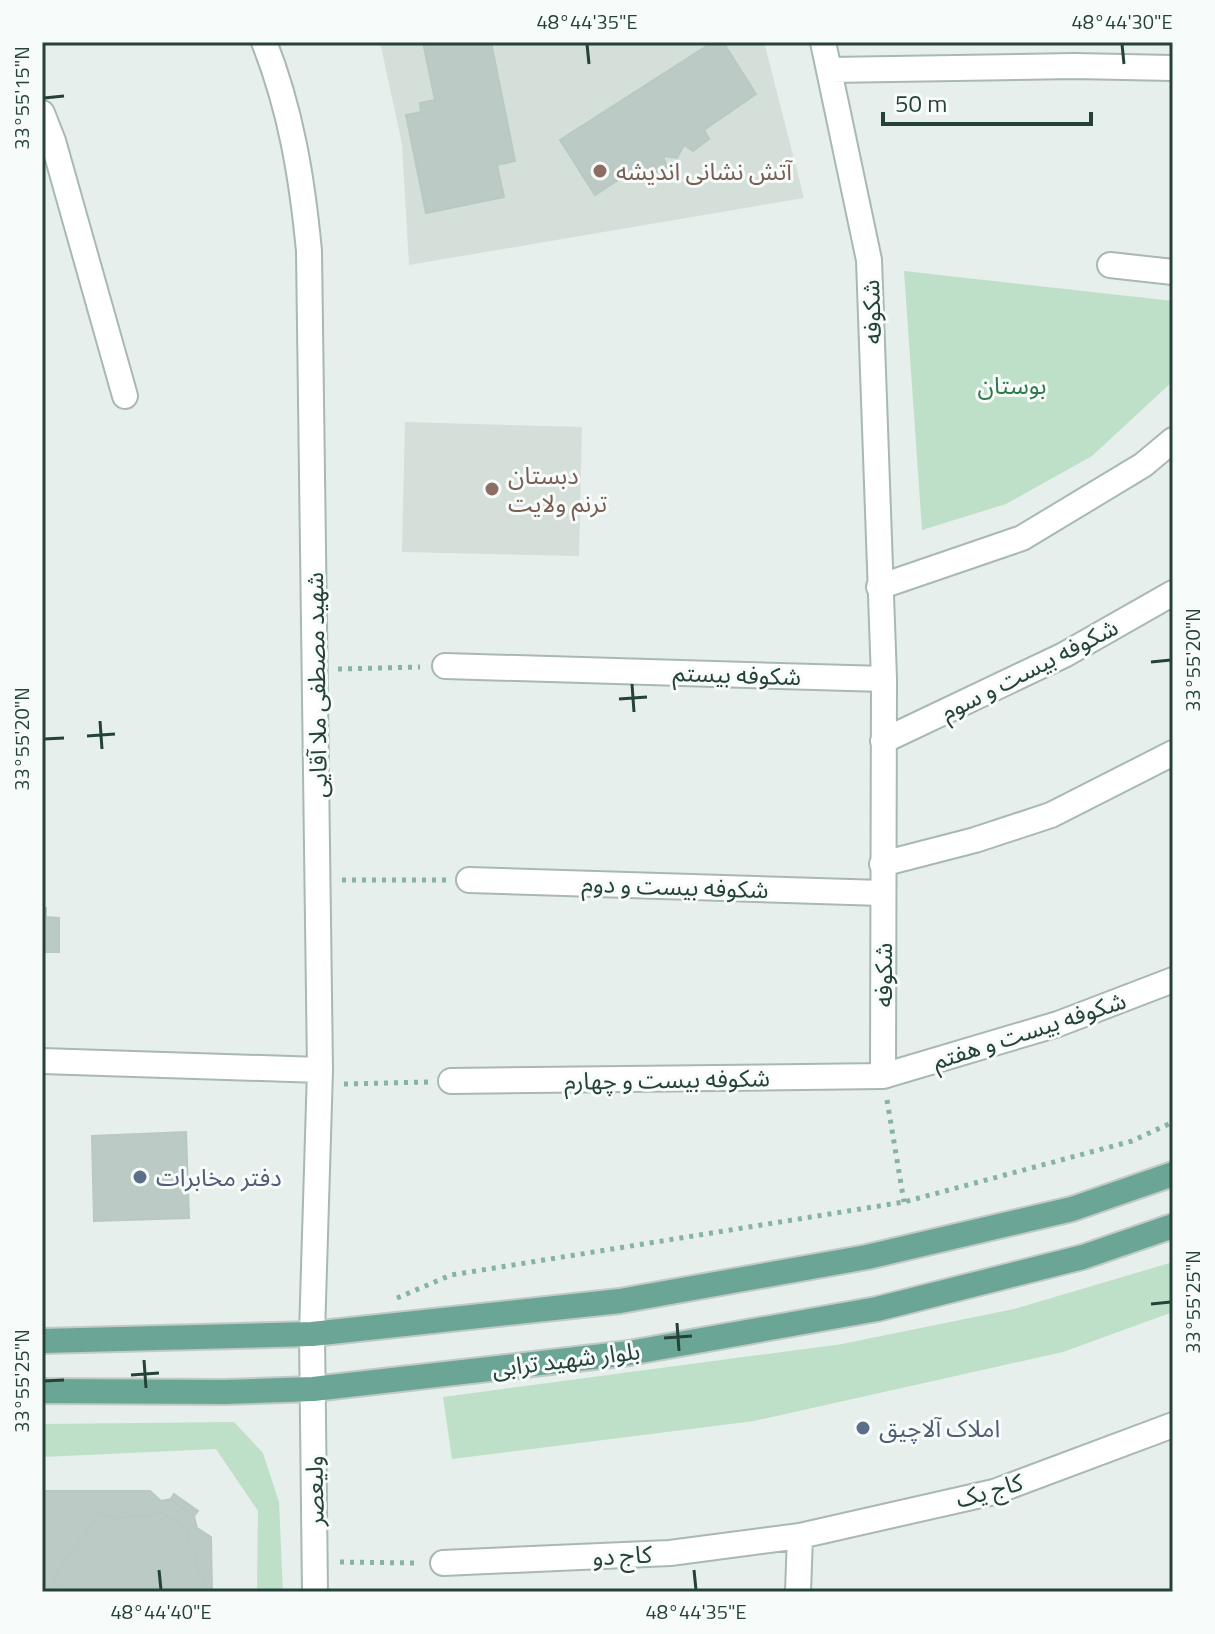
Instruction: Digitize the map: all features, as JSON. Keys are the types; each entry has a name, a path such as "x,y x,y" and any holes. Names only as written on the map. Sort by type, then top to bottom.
{"main road":[{"path":"42,1341 312,1334 620,1301 867,1257 1072,1209 1173,1174"},
{"name":"بلوار شهید ترابی","path":"42,1391 313,1389 629,1353 877,1309 1083,1257 1173,1226"}],"street":[{"name":"شهید مصطفی ملا آقایی","path":"264,42 291,123 303,185 309,251 320,1077 312,1334"},
{"name":"شکوفه","path":"823,42 869,260 884,679 883,1076"},
{"path":"830,70 1074,66 1173,68"},
{"path":"42,113 53,141 125,396"},
{"path":"1110,265 1173,272"},
{"path":"879,587 1022,538 1143,465 1173,440"},
{"name":"شکوفه بیست و سوم","path":"883,741 1064,655 1173,593"},
{"name":"شکوفه بیستم","path":"445,666 884,679"},
{"path":"882,864 975,840 1051,815 1173,753"},
{"name":"شکوفه بیست و دوم","path":"469,880 882,893"},
{"name":"شکوفه بیست و هفتم","path":"883,1076 1058,1024 1173,980"},
{"path":"42,1061 320,1077"},
{"name":"شکوفه بیست و چهارم","path":"451,1081 883,1076"},
{"name":"ولیعصر","path":"312,1334 315,1592"},
{"name":"کاج یک","path":"800,1536 994,1492 1173,1425"},
{"path":"798,1592 800,1536"},
{"name":"کاج دو","path":"443,1563 670,1553 800,1536"}],"path":[{"path":"315,669 445,666"},
{"path":"319,880 469,880"},
{"path":"883,1076 904,1202"},
{"path":"320,1077 451,1081"},
{"path":"395,1299 451,1275 904,1202 1132,1141 1173,1122"},
{"path":"315,1562 443,1563"}],"shaded area":[{"name":"آتش نشانی اندیشه","path":"380,42 764,42 804,198 409,265 402,144"},
{"name":"دبستان ترنم ولایت","path":"405,422 582,427 579,556 402,552"}],"green space":[{"name":"بوستان","path":"904,271 1173,301 1173,381 1092,456 1006,504 922,530"},
{"path":"1173,1262 1173,1312 1063,1352 754,1421 452,1459 443,1397 842,1344 1014,1309"},
{"path":"234,1422 263,1453 279,1502 283,1592 257,1592 258,1511 216,1449 42,1457 42,1424"}],"building":[{"path":"423,42 491,42 515,161 497,165 504,197 426,213 406,115 421,112 420,103 435,100"},
{"path":"713,42 723,42 756,94 704,130 709,139 693,151 684,145 677,158 663,156 667,167 647,177 639,166 595,195 560,140"},
{"path":"42,908 46,908 46,917 59,918 59,952 44,952 42,964"},
{"name":"دفتر مخابرات","path":"186,1132 189,1218 94,1221 92,1136"},
{"path":"42,1491 150,1491 161,1501 171,1499 194,1516 197,1528 211,1537 212,1592 42,1592"},
{"path":"174,1494 198,1511 194,1516 171,1499"},
{"path":"159,1511 188,1530 189,1547 195,1551 198,1570 206,1581 199,1592 69,1592 52,1580 100,1512 116,1519 134,1515 143,1517"}],"place":[{"name":"آتش نشانی اندیشه","path":"600,171"},
{"name":"دبستان ترنم ولایت","path":"492,489"},
{"name":"دفتر مخابرات","path":"140,1177"},
{"name":"املاک آلاچیق","path":"863,1428"}]}
